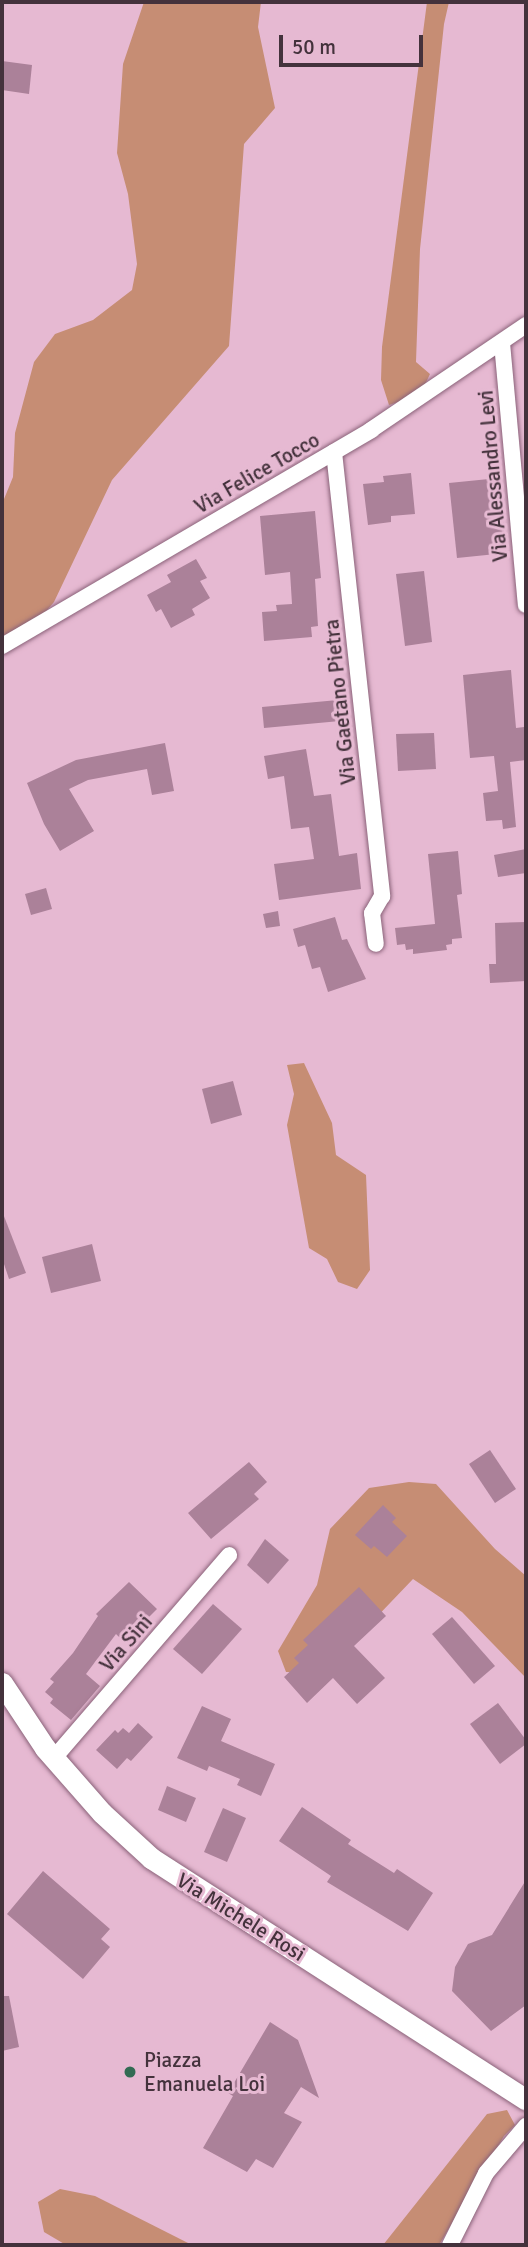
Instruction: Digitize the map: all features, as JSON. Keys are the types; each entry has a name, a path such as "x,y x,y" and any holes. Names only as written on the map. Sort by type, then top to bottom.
{"street":[{"name":"Via Felice Tocco","path":"2,646 429,394 526,325"},
{"name":"Via Alessandro Levi","path":"502,343 526,605"},
{"name":"Via Gaetano Pietra","path":"334,452 382,896 372,913 376,944"},
{"name":"Via Sini","path":"54,1758 229,1555"},
{"name":"Via Michele Rosi","path":"2,1683 54,1758 118,1829 168,1871 526,2100"},
{"path":"450,2245 486,2173 526,2126"}],"shaded area":[{"path":"144,2 261,2 258,27 275,108 244,144 229,346 112,480 54,602 42,616 2,639 2,504 13,477 15,433 34,362 55,334 93,320 132,290 137,264 128,194 117,153 123,64"},
{"path":"427,2 449,2 444,24 420,249 416,362 430,374 420,395 389,405 381,380 382,347"},
{"path":"304,1063 332,1123 336,1155 366,1175 370,1270 357,1289 338,1282 327,1259 309,1248 287,1125 294,1094 287,1065"},
{"path":"409,1482 436,1484 495,1549 526,1576 526,1678 462,1612 413,1579 324,1672 286,1672 278,1651 317,1585 330,1529 369,1488"},
{"path":"507,2110 515,2125 504,2136 439,2245 383,2245 487,2114"},
{"path":"60,2189 95,2196 192,2245 66,2245 44,2232 38,2202"}],"building":[{"path":"2,61 32,65 29,94 2,90"},
{"path":"411,473 415,514 391,516 391,522 368,525 363,484 384,482 383,476"},
{"path":"499,478 506,553 457,558 449,483"},
{"path":"315,511 321,578 315,579 318,626 311,627 312,637 264,641 262,612 277,611 276,605 292,604 290,572 265,575 260,516"},
{"path":"196,559 207,578 200,581 210,598 192,609 195,615 171,628 161,609 156,612 147,595 171,582 167,575"},
{"path":"424,571 432,642 405,646 396,574"},
{"path":"511,670 516,728 524,727 526,760 510,762 516,827 503,829 502,820 486,821 483,793 498,791 494,756 470,758 463,675"},
{"path":"338,700 340,721 264,728 262,707"},
{"path":"434,733 436,769 398,771 396,734"},
{"path":"165,743 174,791 152,795 147,769 88,780 69,789 94,831 60,851 44,824 27,783 76,760"},
{"path":"306,749 314,796 331,794 339,856 357,853 361,889 279,900 274,864 314,859 309,827 291,829 284,776 268,779 264,756"},
{"path":"526,849 526,873 498,877 494,855"},
{"path":"458,851 462,894 457,895 462,938 452,939 452,944 446,945 447,950 413,954 413,949 406,950 405,944 397,945 395,928 435,924 428,854"},
{"path":"46,888 52,909 31,915 25,894"},
{"path":"278,911 280,926 266,928 263,914"},
{"path":"335,917 342,940 347,939 366,979 328,992 320,967 312,969 305,945 298,947 293,929"},
{"path":"526,922 526,981 490,983 489,964 496,964 495,923"},
{"path":"233,1081 242,1115 211,1124 202,1089"},
{"path":"2,1211 26,1273 9,1279 2,1258"},
{"path":"92,1244 101,1281 51,1293 42,1257"},
{"path":"490,1450 516,1489 495,1503 469,1464"},
{"path":"249,1462 267,1482 254,1494 259,1499 211,1539 188,1513"},
{"path":"383,1505 396,1518 392,1522 407,1536 387,1557 374,1546 371,1549 355,1535"},
{"path":"265,1539 289,1560 268,1584 247,1565"},
{"path":"129,1582 157,1609 124,1642 116,1634 86,1674 100,1686 71,1720 50,1703 53,1699 45,1692 54,1682 50,1679 73,1653 98,1616 96,1614"},
{"path":"359,1587 386,1616 354,1646 385,1678 357,1704 333,1678 307,1703 284,1677 299,1663 294,1658 308,1645 303,1640"},
{"path":"213,1604 242,1629 202,1674 173,1649"},
{"path":"452,1617 495,1666 474,1684 432,1634"},
{"path":"498,1703 526,1740 526,1744 500,1764 470,1724"},
{"path":"202,1706 231,1719 221,1741 275,1764 261,1796 237,1785 240,1779 209,1766 207,1771 177,1758"},
{"path":"138,1723 153,1737 131,1761 127,1758 117,1769 96,1750 115,1730 118,1733 123,1728 129,1733"},
{"path":"167,1786 196,1798 186,1822 158,1810"},
{"path":"302,1807 351,1840 348,1844 394,1873 397,1869 433,1893 408,1931 327,1882 331,1876 279,1841"},
{"path":"223,1808 246,1818 227,1862 204,1852"},
{"path":"43,1871 110,1929 101,1939 110,1947 83,1979 7,1914"},
{"path":"526,1880 526,2005 491,2031 452,1991 455,1967 468,1944 492,1935"},
{"path":"2,1996 9,1996 19,2047 2,2051"},
{"path":"270,2022 298,2040 319,2098 301,2087 284,2113 302,2122 273,2168 256,2159 247,2172 203,2148 233,2096 228,2093"}],"place":[{"name":"Piazza Emanuela Loi","path":"130,2072"}]}
